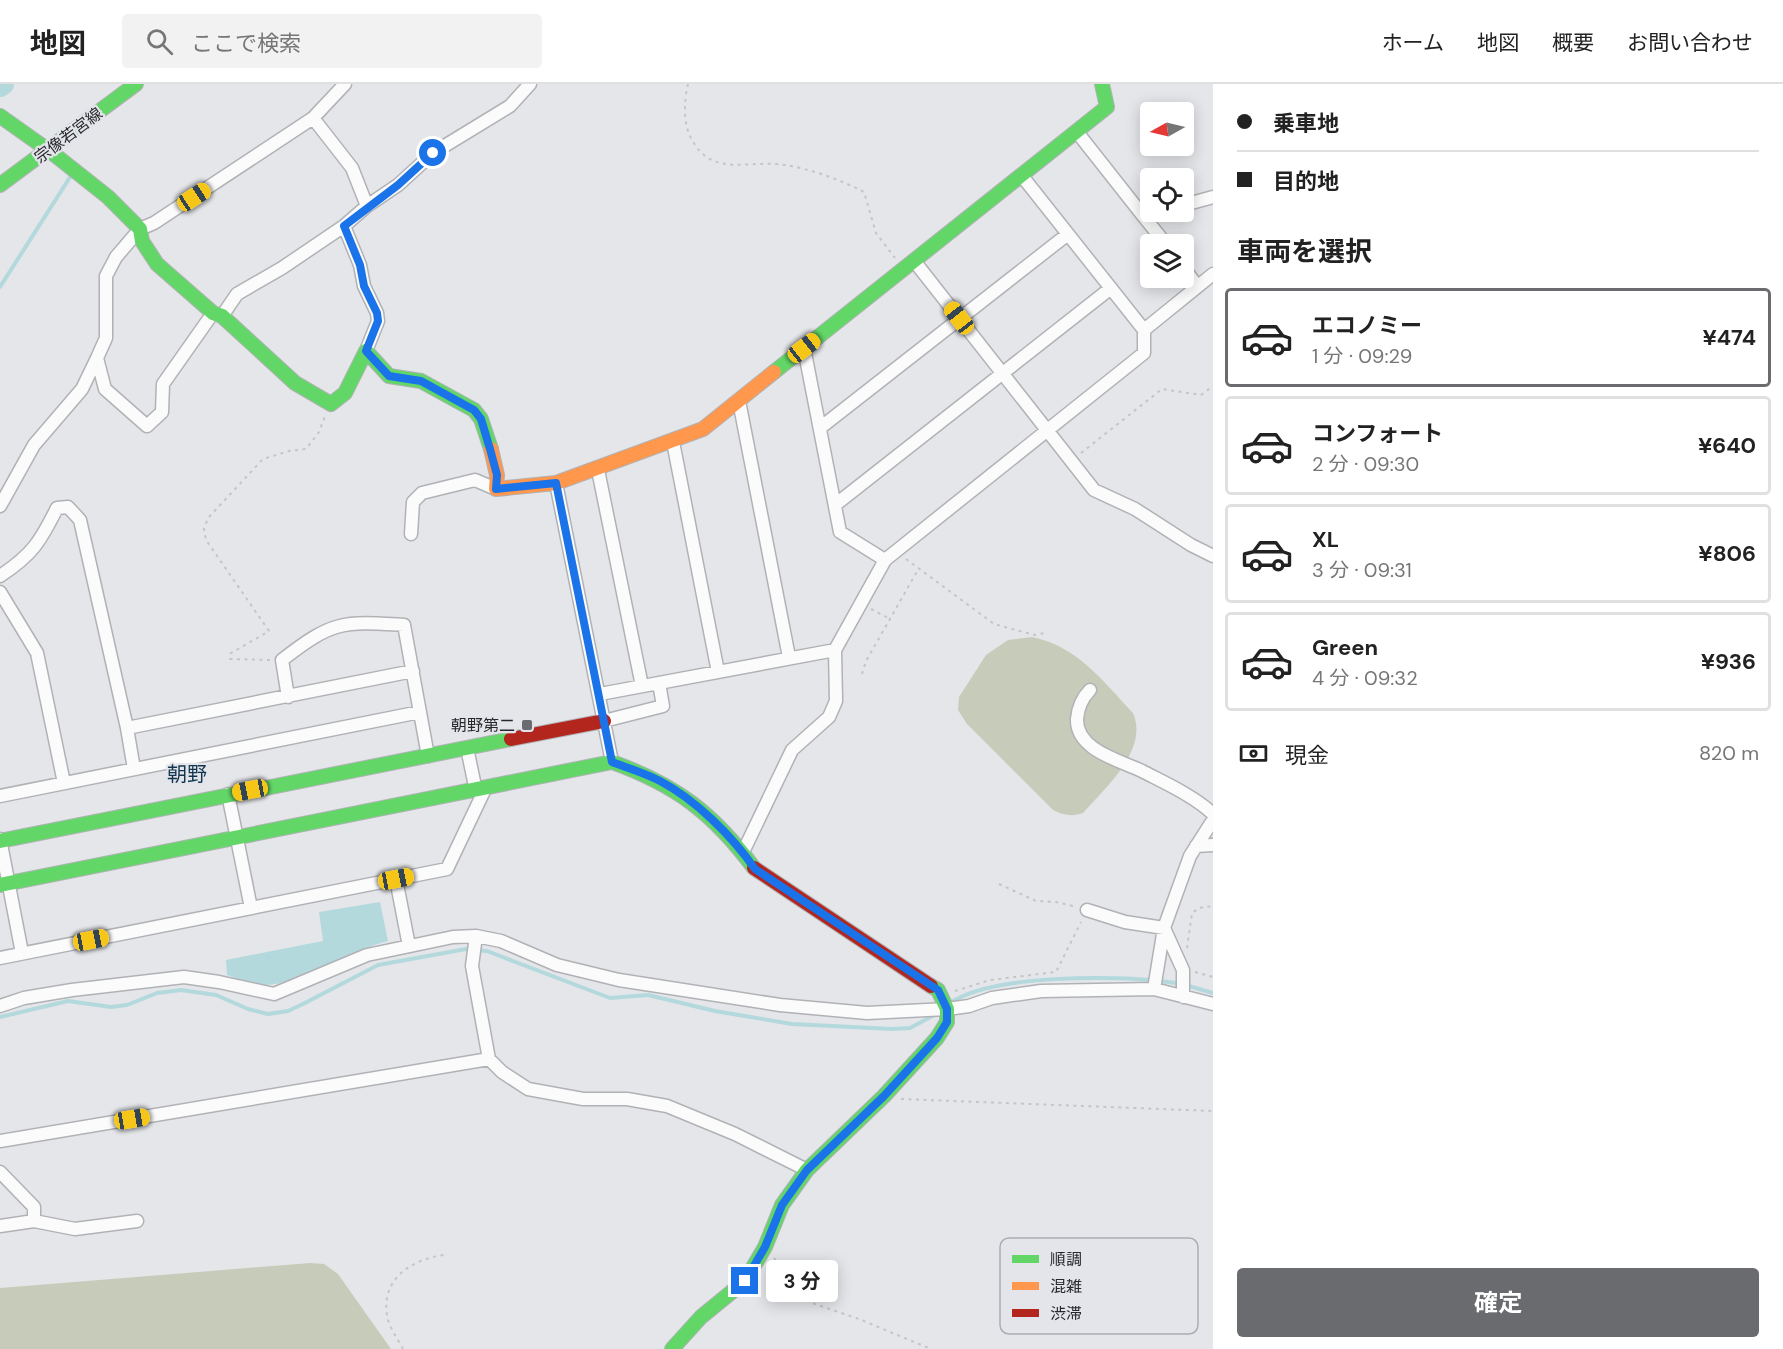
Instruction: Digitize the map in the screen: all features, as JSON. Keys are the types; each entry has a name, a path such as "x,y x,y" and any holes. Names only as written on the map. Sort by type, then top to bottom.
{"street":[{"name":"宗像若宮線","path":"0,185 136,84"},
{"path":"0,506 34,446 82,389 97,358 106,338 106,276 116,257 141,229 154,223 312,118 345,84"},
{"path":"97,358 105,388 147,426 162,412 163,384 217,314 237,294 254,282 282,268 344,226 367,206 398,185 433,153 510,106 530,84"},
{"path":"411,534 413,502 422,493 475,480 496,489 556,483 598,470 703,429 1107,107 1102,84"},
{"path":"0,116 50,150 126,213 141,229 140,239 156,263 295,383 331,404 344,398 350,390 359,360 366,351 378,321 377,313 364,286 360,265 344,226"},
{"path":"312,118 352,168 367,206"},
{"path":"1077,132 1140,212"},
{"path":"743,852 792,750 829,717 836,701 835,650 885,560 894,550 1144,353 1144,330 1022,176"},
{"path":"1194,203 1213,196"},
{"path":"1148,222 1158,234"},
{"path":"820,428 1068,234"},
{"path":"909,266 959,318 1094,490 1135,509 1191,545 1213,556"},
{"path":"1144,330 1213,274"},
{"path":"1194,282 1197,286"},
{"path":"835,505 1111,288"},
{"path":"804,348 840,532 885,560"},
{"path":"366,351 389,376 421,381 474,410 481,419 490,449 497,475 496,489"},
{"path":"739,401 789,657"},
{"path":"673,442 718,672"},
{"path":"598,470 642,686"},
{"path":"556,483 612,762"},
{"path":"0,576 18,564 37,546 57,508 68,507 74,512 80,520 127,728 134,769"},
{"path":"0,592 37,653 64,783"},
{"path":"288,697 282,660 315,634 332,627 359,622 404,625 428,756"},
{"path":"600,694 835,650"},
{"path":"127,728 413,671"},
{"path":"22,953 4,884 0,840 604,721 663,706 660,683"},
{"path":"1090,690 1078,710 1077,728 1082,738 1117,762 1140,770 1200,802 1213,814"},
{"path":"0,796 420,712"},
{"path":"0,958 447,869 480,790 467,748"},
{"path":"4,884 612,762 660,781 697,807 743,852 755,869 938,990 944,1003 947,1022 937,1038 884,1096 807,1170 782,1205 765,1247 745,1281 701,1317 672,1349"},
{"path":"228,794 251,908"},
{"path":"1154,989 1164,928 1190,856 1213,820"},
{"path":"1196,846 1213,846"},
{"path":"396,879 409,946"},
{"path":"1087,910 1125,922 1164,928"},
{"path":"1164,928 1183,970 1183,997"},
{"path":"476,936 472,966 489,1059 502,1072 528,1089 583,1099 627,1099 667,1106 735,1134 807,1170"},
{"path":"0,1006 24,998 72,990 184,977 274,994 367,955 453,937 476,936 501,941 557,965 619,980 780,1005 867,1013 1041,991 1154,989 1213,1004"},
{"path":"0,1141 489,1059"},
{"path":"0,1172 34,1207 34,1221"},
{"path":"0,1226 34,1221 75,1229 137,1221"}],"path":[{"path":"688,84 686,115 689,134 698,152 706,160 730,165 761,162 788,165 849,184 864,192 876,233 909,266"},
{"path":"1071,461 1162,389 1201,395 1213,386"},
{"path":"282,660 230,659 231,653 268,631 206,540 204,529 208,518 263,459 289,451 306,449 319,432 331,404"},
{"path":"894,550 994,624 1034,635 1045,633"},
{"path":"862,674 866,661 920,568"},
{"path":"861,603 890,620"},
{"path":"944,1003 990,980 1056,972 1087,910 1056,902 1036,901 999,884"},
{"path":"1213,906 1198,908 1192,913 1188,929 1187,962 1183,970 1213,977"},
{"path":"884,1096 901,1099 1213,1111"},
{"path":"765,1247 812,1303 860,1319 931,1349"},
{"path":"402,1349 387,1316 388,1298 396,1280 405,1268 424,1258 444,1255"}],"green space":[{"path":"1032,637 1063,648 1088,666 1133,713 1136,727 1135,741 1130,754 1113,780 1083,813 1068,815 1053,810 967,724 958,710 959,697 986,655 1008,640"},
{"path":"310,1263 324,1264 338,1274 391,1349 0,1349 0,1288"}],"water":[{"path":"380,902 388,941 308,974 277,984 254,984 227,975 226,960 323,941 319,912"}],"waterway":[{"path":"0,287 72,174"},
{"path":"0,1017 68,1001 111,1007 127,1005 157,993 181,990 216,995 248,1009 268,1014 288,1011 378,965 466,949 487,951 610,998 648,995 715,1011 792,1024 910,1028 936,1014"},
{"path":"949,1004 968,994 993,987 1055,979 1146,980 1179,984 1213,993"}],"traffic: fast":[{"path":"0,185 136,84"},
{"path":"774,372 1107,107 1102,84"},
{"path":"0,116 55,155 108,197 140,229 142,241 157,264 213,313 222,316 295,383 331,404 345,393 366,351 389,376 421,381 474,410 481,419 491,449"},
{"path":"0,841 511,739"},
{"path":"0,885 612,762 655,781 692,803 724,831 754,868"},
{"path":"672,1349 701,1317 745,1281 765,1247 782,1205 807,1170 884,1096 937,1038 947,1022 947,1009 938,990 931,986"}],"traffic: slow":[{"path":"491,449 497,475 496,489 556,483 703,429 774,372"}],"traffic: jam":[{"path":"511,739 604,721"},
{"path":"754,868 931,986"}],"place":[{"name":"朝野第二","path":"527,725"}],"district":[{"name":"朝野","path":"187,774"}],"route":[{"path":"433,153 398,185 367,206 344,226 360,265 364,286 377,313 378,321 366,351 389,376 395,379 421,381 474,410 481,419 490,449 497,475 496,489 556,483 612,762 660,781 697,807 743,852 755,869 938,990 947,1009 947,1022 937,1038 884,1096 807,1170 782,1205 765,1247 745,1281"}]}
